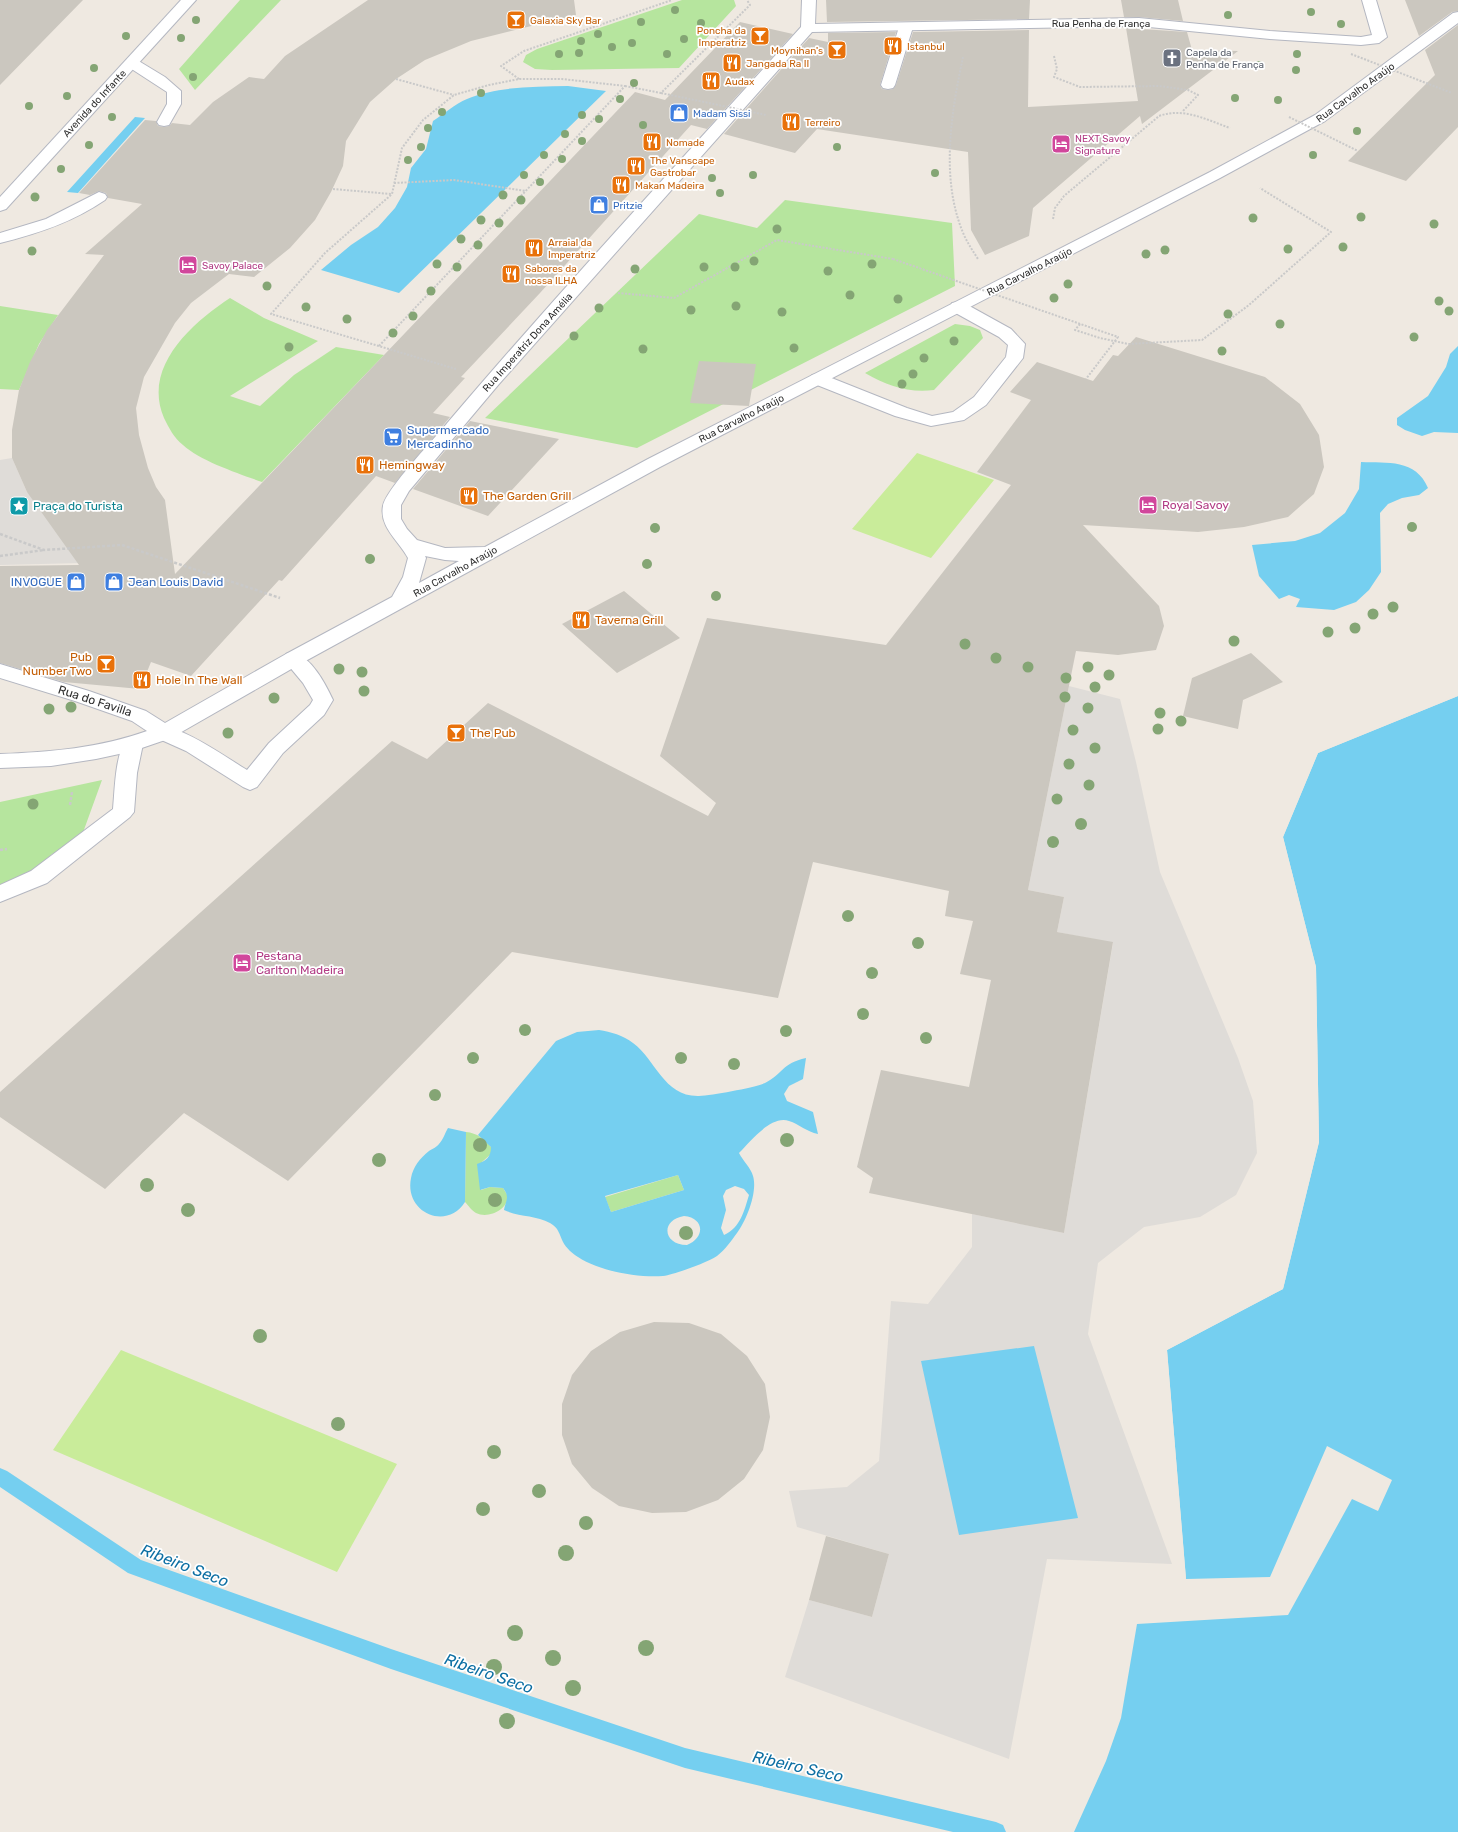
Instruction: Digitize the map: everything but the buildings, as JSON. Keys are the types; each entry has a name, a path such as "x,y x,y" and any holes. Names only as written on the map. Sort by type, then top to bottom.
{"street":[{"name":"Avenida do Infante","path":"0,206 189,0"},
{"path":"808,28 809,0"},
{"name":"Rua Penha de França","path":"808,28 1138,22 1270,35 1361,41 1374,40 1380,37 1378,25 1369,0"},
{"name":"Rua Carvalho Araújo","path":"0,761 51,759 96,752 132,744 164,733 293,659 654,463 1215,175 1320,118 1458,16"},
{"path":"888,85 906,27"},
{"name":"Rua Imperatriz Dona Amélia","path":"400,602 412,578 417,558 410,544 399,532 392,519 392,505 402,488 493,380 808,28"},
{"path":"132,63 160,80 174,91 174,104 164,122"},
{"path":"0,238 50,222 82,209 99,197"},
{"path":"818,378 901,412 931,421 958,416 980,401 997,381 1014,358 1017,344 1005,332 958,307"},
{"name":"Rua Imperatriz Dona Amélia","path":"410,544 427,551 451,556 470,554 498,548"},
{"name":"Rua do Favilla","path":"0,671 82,696 139,716 164,733 192,746 250,782 276,748 317,710 323,700 317,685 293,659"},
{"path":"0,894 39,877 123,812 132,744"}],"path":[{"path":"520,79 501,66 524,51 672,0"},
{"path":"661,93 750,5 747,0"},
{"path":"1048,23 1057,69 1054,77 1080,87 1176,87 1192,91 1198,96 1182,112"},
{"path":"971,25 956,90 950,128 951,182 962,231 983,269 1011,280"},
{"path":"1351,54 1452,93"},
{"path":"396,79 454,96"},
{"path":"462,370 271,314 325,253 392,194 402,148 423,120 454,96 489,85 520,79 562,79 625,86 766,115"},
{"path":"379,346 625,86"},
{"path":"1053,220 1055,208 1064,196 1159,116 1168,112 1182,112 1230,128"},
{"path":"1288,117 1358,151"},
{"path":"394,183 454,180 526,190"},
{"path":"1080,324 1075,330 1100,338 1128,344 1202,340 1249,305 1331,232 1254,184"},
{"path":"332,188 392,194"},
{"path":"611,292 674,298 777,240 893,259 1118,337 1086,379"},
{"path":"0,534 44,550"},
{"path":"0,556 44,550 122,544 280,598"}],"green space":[{"path":"240,0 281,0 195,90 179,69"},
{"path":"682,0 734,0 736,6 679,68 552,70 535,69 523,62 526,55 537,49"},
{"path":"785,200 952,223 955,286 637,448 485,418 699,214 757,228"},
{"path":"230,298 264,318 318,341 230,396 260,406 294,375 336,347 384,355 262,482 210,462 190,451 174,436 164,418 159,399 160,381 165,364 174,348 201,320"},
{"path":"0,306 58,315 39,344 19,390 0,389"},
{"path":"955,324 970,326 980,330 983,338 934,390 925,391 898,388 865,373"},
{"path":"917,453 994,480 931,558 852,529"},
{"path":"102,780 77,849 52,854 37,869 0,885 0,802"},
{"path":"466,1132 480,1137 491,1147 491,1154 482,1162 481,1190 490,1187 503,1188 508,1196 505,1205 501,1209 491,1214 481,1215 476,1213 465,1202"},
{"path":"678,1175 684,1190 611,1212 605,1197"},
{"path":"121,1350 397,1464 337,1572 53,1450"}],"shaded area":[{"name":"Praça do Turista","path":"12,458 27,492 164,561 0,565 0,460"},
{"path":"1069,686 1120,699 1136,762 1160,872 1238,1058 1253,1101 1257,1153 1236,1195 1200,1217 1144,1227 1098,1263 1088,1334 1172,1564 1047,1559 1009,1759 785,1677 809,1600 872,1617 889,1554 797,1527 789,1491 847,1487 879,1461 891,1301 928,1304 972,1247 972,1214 1064,1233 1113,943 1057,932 1064,897 1028,890"}],"water":[{"path":"568,86 606,91 399,293 321,270 351,245 378,227 395,208 407,187 411,168 426,149 433,121 458,104 479,95 504,89"},
{"path":"135,117 145,118 78,193 67,192"},
{"path":"1458,346 1458,433 1434,432 1422,436 1405,430 1397,425 1397,418 1428,396 1446,367 1450,354"},
{"path":"1361,462 1400,464 1408,467 1423,479 1428,488 1419,495 1402,498 1388,504 1380,513 1381,572 1369,590 1356,602 1334,610 1296,607 1300,599 1289,595 1279,599 1259,576 1252,545 1295,541 1320,533 1345,513 1359,489"},
{"path":"1458,696 1458,1832 1074,1832 1106,1761 1121,1718 1137,1624 1288,1615 1352,1499 1378,1511 1392,1480 1327,1446 1270,1577 1186,1579 1167,1350 1283,1289 1319,1142 1316,967 1283,837 1318,753"},
{"path":"599,1030 625,1038 641,1050 669,1084 677,1091 687,1095 699,1096 733,1091 759,1085 771,1080 792,1063 806,1058 803,1079 789,1086 784,1094 787,1101 813,1112 818,1134 810,1132 789,1121 782,1120 768,1125 739,1153 751,1170 753,1176 753,1198 740,1228 728,1245 717,1256 691,1268 663,1276 631,1275 608,1270 587,1262 572,1253 564,1244 557,1229 545,1220 504,1210 507,1196 503,1188 490,1187 480,1190 477,1164 487,1158 491,1147 478,1135 556,1041 577,1032","holes":["678,1175 684,1190 611,1212 605,1196","735,1186 744,1189 749,1195 738,1223 730,1232 724,1235 721,1228 726,1210 723,1196 726,1190","684,1216 696,1220 699,1224 699,1233 693,1242 687,1245 679,1244 669,1237 668,1227 676,1218"]},
{"path":"448,1128 466,1132 465,1202 457,1211 448,1215 438,1216 429,1214 420,1209 414,1201 411,1190 411,1178 417,1163 442,1141"},
{"path":"1034,1346 1078,1518 959,1535 921,1361"}],"pier":[{"path":"1458,694 1458,696 1318,753 1283,837 1316,967 1319,1142 1283,1289 1167,1350 1186,1579 1184,1576 1165,1349 1281,1288 1317,1142 1314,968 1281,836 1316,752"}],"waterway":[{"name":"Ribeiro Seco","path":"0,1477 135,1567 391,1659 685,1758 996,1832"}],"place":[{"name":"Galaxia Sky Bar","path":"516,20"},
{"name":"Poncha da Imperatriz","path":"760,36"},
{"name":"Istanbul","path":"893,46"},
{"name":"Moynihan's","path":"837,50"},
{"name":"Capela da Penha de França","path":"1172,58"},
{"name":"Jangada Ra II","path":"732,63"},
{"name":"Audax","path":"711,81"},
{"name":"Madam Sissi","path":"679,113"},
{"name":"Terreiro","path":"791,122"},
{"name":"Nomade","path":"652,142"},
{"name":"NEXT Savoy Signature","path":"1061,144"},
{"name":"The Vanscape Gastrobar","path":"636,166"},
{"name":"Makan Madeira","path":"621,185"},
{"name":"Pritzie","path":"599,205"},
{"name":"Arraial da Imperatriz","path":"534,248"},
{"name":"Savoy Palace","path":"188,265"},
{"name":"Sabores da nossa ILHA","path":"511,274"},
{"name":"Supermercado Mercadinho","path":"393,437"},
{"name":"Hemingway","path":"365,465"},
{"name":"The Garden Grill","path":"469,496"},
{"name":"Royal Savoy","path":"1148,505"},
{"name":"Praça do Turista","path":"19,506"},
{"name":"INVOGUE","path":"76,582"},
{"name":"Jean Louis David","path":"114,582"},
{"name":"Taverna Grill","path":"581,620"},
{"name":"Pub Number Two","path":"106,664"},
{"name":"Hole In The Wall","path":"142,680"},
{"name":"The Pub","path":"456,733"},
{"name":"Pestana Carlton Madeira","path":"242,963"}]}
